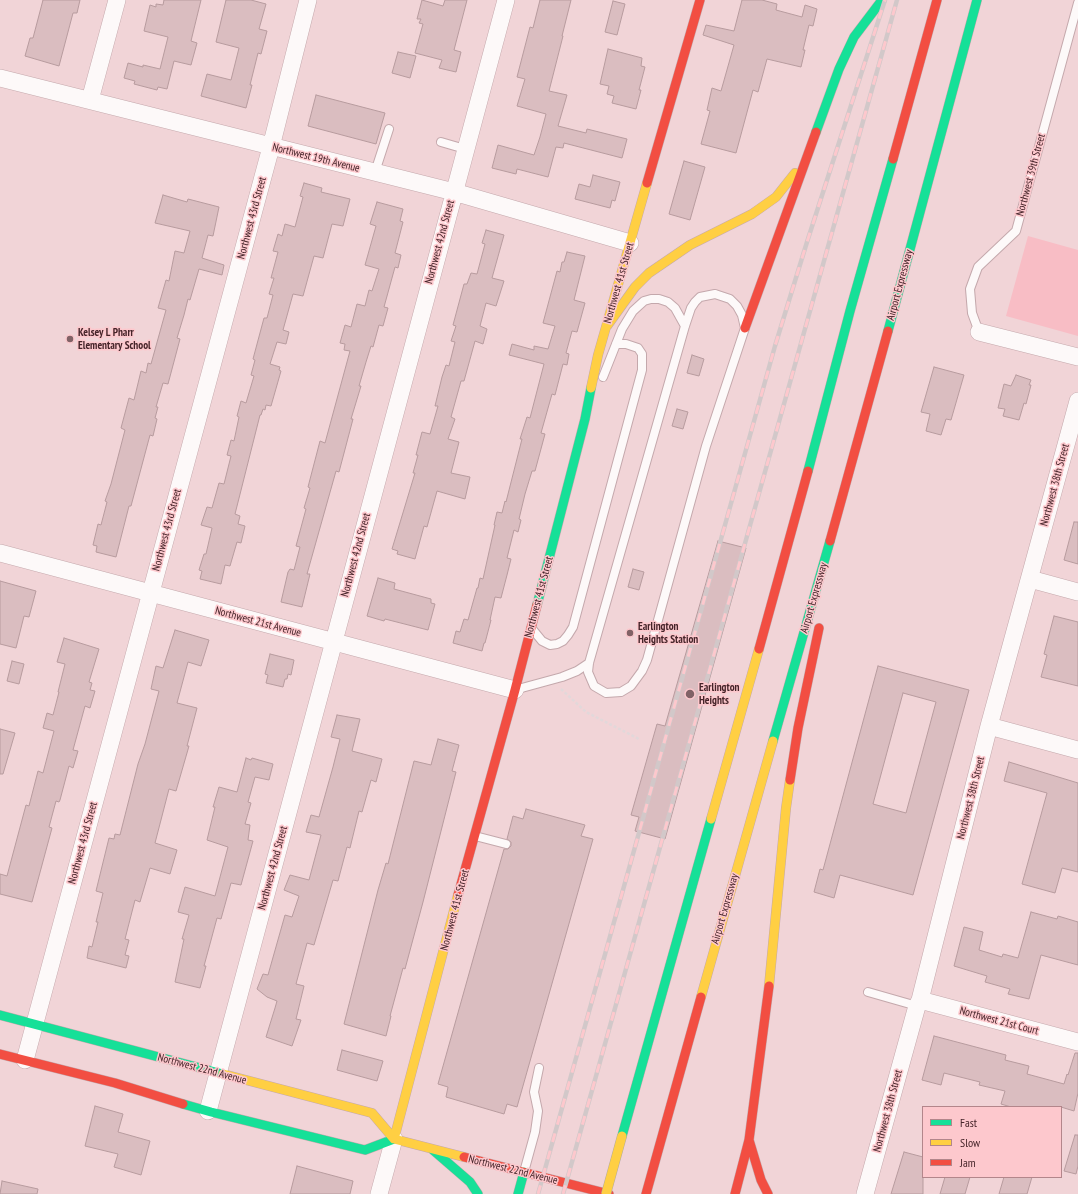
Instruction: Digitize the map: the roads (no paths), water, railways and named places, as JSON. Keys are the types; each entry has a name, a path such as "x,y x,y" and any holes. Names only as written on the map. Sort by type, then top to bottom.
{"main road":[{"name":"Northwest 41st Street","path":"394,1139 474,836 515,690 585,419 598,354 700,0"},
{"path":"745,328 839,69 854,37 882,0"},
{"path":"606,1194 778,583 850,311 937,0"},
{"name":"Airport Expressway","path":"646,1194 724,912 855,454 977,0"},
{"path":"607,326 635,287 649,273 690,245 752,214 776,197 796,172 815,137"},
{"path":"829,577 855,454"},
{"path":"735,1194 749,1140 772,959 786,808 798,728 820,623"},
{"name":"Northwest 22nd Avenue","path":"0,1015 372,1113 394,1139 609,1194"},
{"path":"0,1054 114,1083 208,1111 365,1150 394,1139"},
{"path":"749,1140 761,1180 768,1194"},
{"path":"433,1150 470,1182 478,1194"},
{"path":"518,1194 524,1172"}],"street":[{"path":"90,100 116,0"},
{"name":"Northwest 43rd Street","path":"25,1060 271,147 308,0"},
{"name":"Northwest 42nd Street","path":"208,1111 506,0"},
{"name":"Northwest 19th Avenue","path":"0,78 454,192 630,243"},
{"path":"978,332 1078,357"},
{"name":"Northwest 38th Street","path":"865,1194 919,1003 989,726 1078,401"},
{"name":"Northwest 21st Avenue","path":"0,553 515,690"},
{"path":"1030,579 1078,592"},
{"path":"989,726 1078,750"},
{"name":"Northwest 21st Court","path":"919,1003 1078,1042"},
{"name":"Northwest 41st Street","path":"379,1194 394,1139"}],"lane":[{"name":"Northwest 39th Street","path":"978,332 972,313 970,290 978,267 1016,231 1078,3"},
{"path":"375,172 389,129"},
{"path":"440,142 466,149"},
{"path":"715,294 730,299 742,315 745,328 706,446 647,660 642,671 631,686 614,694 606,693 594,686 588,672 589,663 685,326 695,302 700,297 715,294"},
{"path":"585,419 622,329 644,301 659,299 668,302 675,308 685,326"},
{"path":"531,627 542,641 550,645 557,644 562,641 573,627 642,370 642,354 638,348 626,344 616,344"},
{"path":"515,690 577,671 589,663"},
{"path":"474,836 506,844"},
{"path":"868,992 919,1003"},
{"path":"524,1172 536,1132 538,1111 534,1092 539,1068"}],"railway":[{"path":"538,1194 775,346 885,0"},
{"path":"563,1194 897,0"}],"place":[{"name":"Kelsey L Pharr Elementary School","path":"70,339"},
{"name":"Earlington Heights Station","path":"630,633"},
{"name":"Earlington Heights","path":"690,694"}]}
